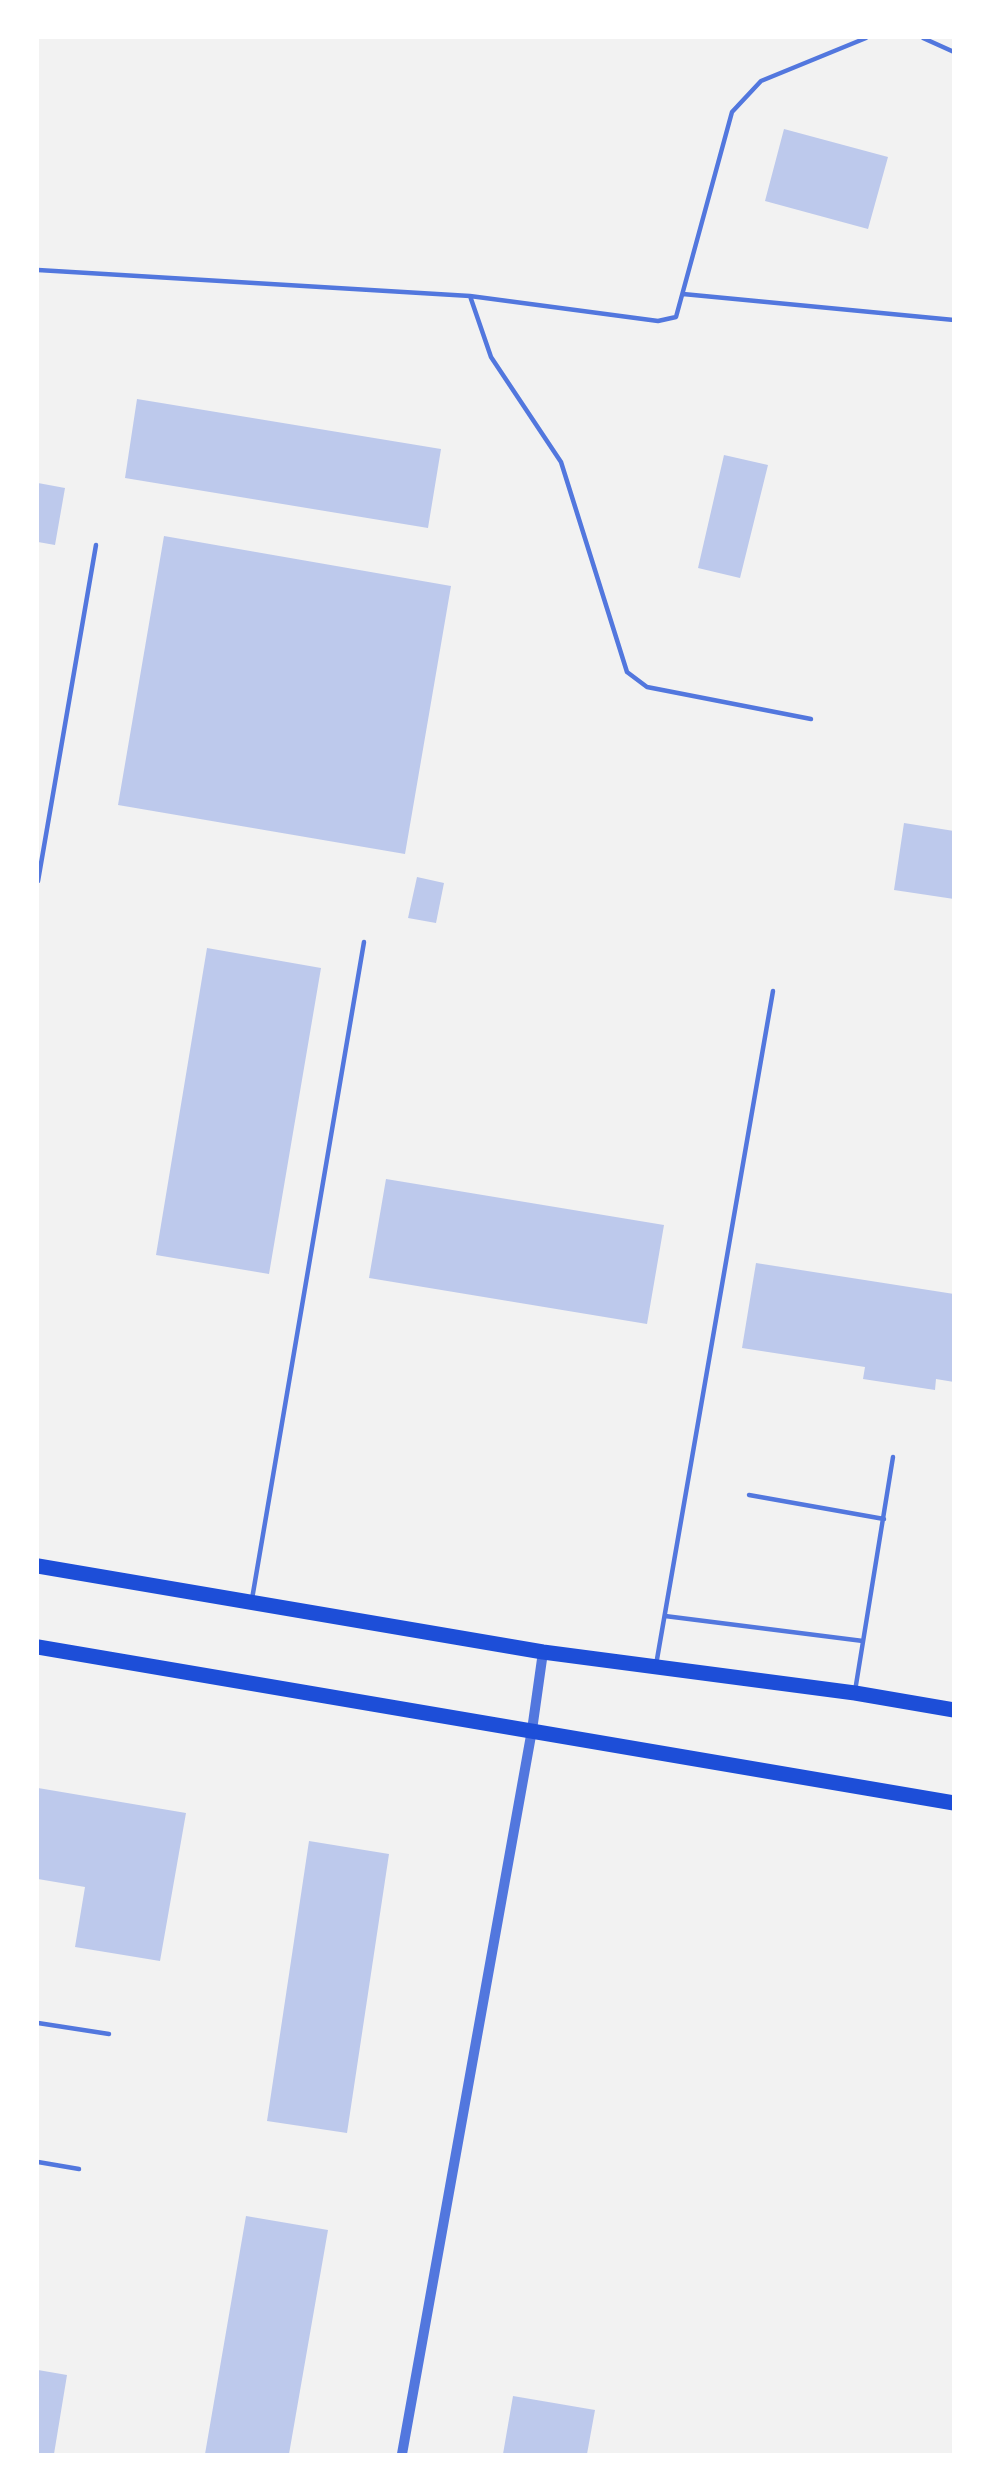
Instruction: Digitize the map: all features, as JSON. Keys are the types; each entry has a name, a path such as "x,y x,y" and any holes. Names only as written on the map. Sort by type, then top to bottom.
{"main road":[{"path":"38,1566 543,1652 855,1693 954,1710"},
{"path":"38,1647 954,1803"}],"street":[{"path":"402,2454 532,1730 543,1652"}],"lane":[{"path":"38,270 470,296 658,321 676,317 732,112 762,81 866,38"},
{"path":"923,38 954,52"},
{"path":"683,294 954,320"},
{"path":"470,296 491,357 561,462 627,672 647,687 811,719"},
{"path":"38,881 96,545"},
{"path":"251,1601 364,942"},
{"path":"656,1668 773,991"},
{"path":"855,1693 893,1457"},
{"path":"749,1495 884,1519"},
{"path":"665,1616 863,1641"},
{"path":"38,2023 109,2034"},
{"path":"38,2162 79,2169"}],"building":[{"path":"784,129 888,157 868,229 765,201"},
{"path":"137,399 441,449 428,528 125,478"},
{"path":"724,455 768,465 740,578 698,568"},
{"path":"38,483 65,488 55,545 38,542"},
{"path":"164,536 451,586 405,854 118,805"},
{"path":"904,823 954,831 954,899 894,890"},
{"path":"417,877 444,883 436,923 408,918"},
{"path":"207,948 321,968 269,1274 156,1255"},
{"path":"386,1179 664,1225 647,1324 369,1278"},
{"path":"756,1263 954,1294 954,1382 936,1379 935,1390 863,1379 865,1367 742,1348"},
{"path":"38,1788 186,1813 160,1961 75,1947 85,1887 38,1879"},
{"path":"309,1841 389,1854 347,2133 267,2121"},
{"path":"246,2216 328,2230 289,2454 205,2454"},
{"path":"38,2370 67,2375 54,2454 38,2454"},
{"path":"513,2396 595,2410 587,2454 503,2454"}]}
